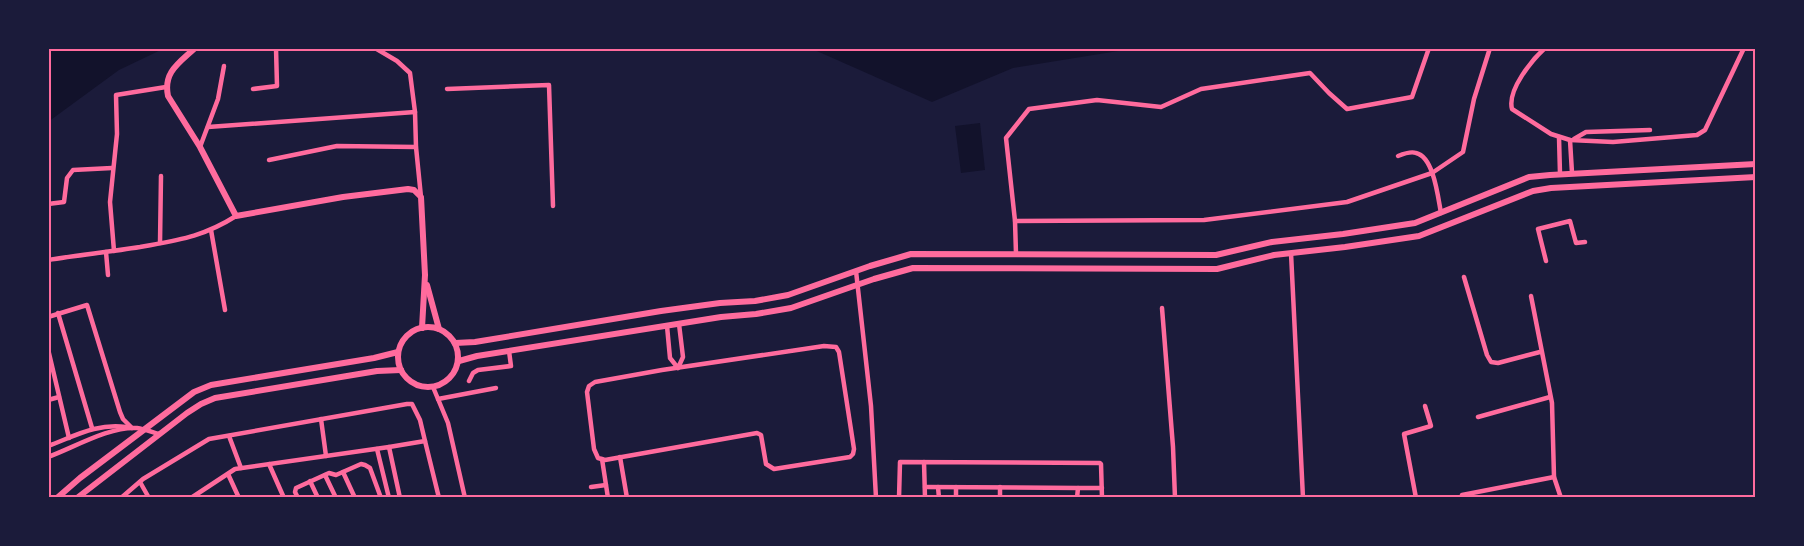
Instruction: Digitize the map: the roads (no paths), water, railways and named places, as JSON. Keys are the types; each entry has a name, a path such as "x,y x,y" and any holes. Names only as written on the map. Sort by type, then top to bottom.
{"street":[{"path":"195,48 168,75 166,87 168,96 200,147 236,216"},
{"path":"253,89 277,86 276,48"},
{"path":"375,48 397,61 410,73 415,112 425,275 422,328"},
{"path":"1016,254 1015,221 1006,138 1029,109 1097,100 1161,107 1201,89 1310,73 1347,109 1412,97 1429,48"},
{"path":"1015,221 1204,220 1347,202 1432,173 1463,152 1474,99 1490,48"},
{"path":"1545,48 1520,79 1510,101 1512,109 1536,126 1559,137 1613,142 1697,135 1705,130 1744,48"},
{"path":"200,147 218,99 224,66"},
{"path":"447,89 549,85 552,206"},
{"path":"114,251 110,202 116,140 116,95 166,87"},
{"path":"208,127 415,112"},
{"path":"1572,139 1586,132 1650,130"},
{"path":"1559,137 1560,174"},
{"path":"1572,139 1572,174"},
{"path":"269,160 337,146 416,147"},
{"path":"1398,156 1414,152 1422,155 1426,160 1432,173 1441,213"},
{"path":"455,343 475,342 685,308 755,301 788,295 911,254 1216,255 1272,242 1415,223 1529,177 1756,164"},
{"path":"48,204 64,202 66,178 73,170 112,168"},
{"path":"160,243 161,176"},
{"path":"459,361 477,356 791,308 858,284 913,268 1217,269 1274,255 1419,236 1533,190 1756,177"},
{"path":"48,260 194,237 236,216 343,197 408,189 414,190 421,197"},
{"path":"1546,261 1538,229 1570,221 1576,243 1586,242"},
{"path":"211,230 225,310"},
{"path":"1235,251 1239,264"},
{"path":"106,252 108,275"},
{"path":"1291,253 1303,498"},
{"path":"856,271 871,406 876,498"},
{"path":"425,275 432,309 439,328"},
{"path":"1464,277 1491,362 1498,363 1540,352"},
{"path":"1531,296 1550,397 1554,477 1561,498"},
{"path":"48,317 87,305 120,412 132,428"},
{"path":"1162,308 1175,498"},
{"path":"58,313 92,428"},
{"path":"678,368 683,357 679,324"},
{"path":"667,326 670,358 678,368"},
{"path":"439,328 450,335 455,343 459,361 456,370 442,384 433,387 415,384 407,378 398,362 401,343 414,330 439,328"},
{"path":"824,346 836,347 839,351 853,454 850,457 774,470 766,464 761,435 757,433 620,457 598,458 594,449 586,392 589,386 595,382 678,368 824,346"},
{"path":"48,349 69,438"},
{"path":"469,381 473,373 478,370 512,366 509,351"},
{"path":"57,498 194,392 211,385 398,352"},
{"path":"77,498 201,404 215,398 377,371 401,370"},
{"path":"433,387 448,423 465,498"},
{"path":"438,399 496,388"},
{"path":"48,400 59,397"},
{"path":"1478,417 1550,397"},
{"path":"121,498 140,482 209,439 407,404 412,405 420,420 439,498"},
{"path":"1416,498 1404,434 1431,426 1425,406"},
{"path":"321,419 326,456"},
{"path":"48,446 92,428 115,426 144,429 160,434"},
{"path":"48,457 99,435 132,428"},
{"path":"229,436 241,468"},
{"path":"191,498 235,469 425,441"},
{"path":"389,447 400,498"},
{"path":"377,449 386,498"},
{"path":"620,457 627,498"},
{"path":"602,459 608,498"},
{"path":"899,498 899,462 1100,463 1102,498"},
{"path":"924,462 925,498"},
{"path":"269,464 284,498"},
{"path":"298,498 296,488 329,473 336,475 361,464 370,468 386,498"},
{"path":"343,472 355,498"},
{"path":"228,474 239,498"},
{"path":"325,475 336,498"},
{"path":"1462,495 1554,477"},
{"path":"310,481 318,498"},
{"path":"140,482 149,498"},
{"path":"591,487 606,485"},
{"path":"925,487 1102,488"},
{"path":"938,487 939,498"},
{"path":"956,487 956,498"},
{"path":"1000,487 1000,498"},
{"path":"1077,498 1078,488"}]}
